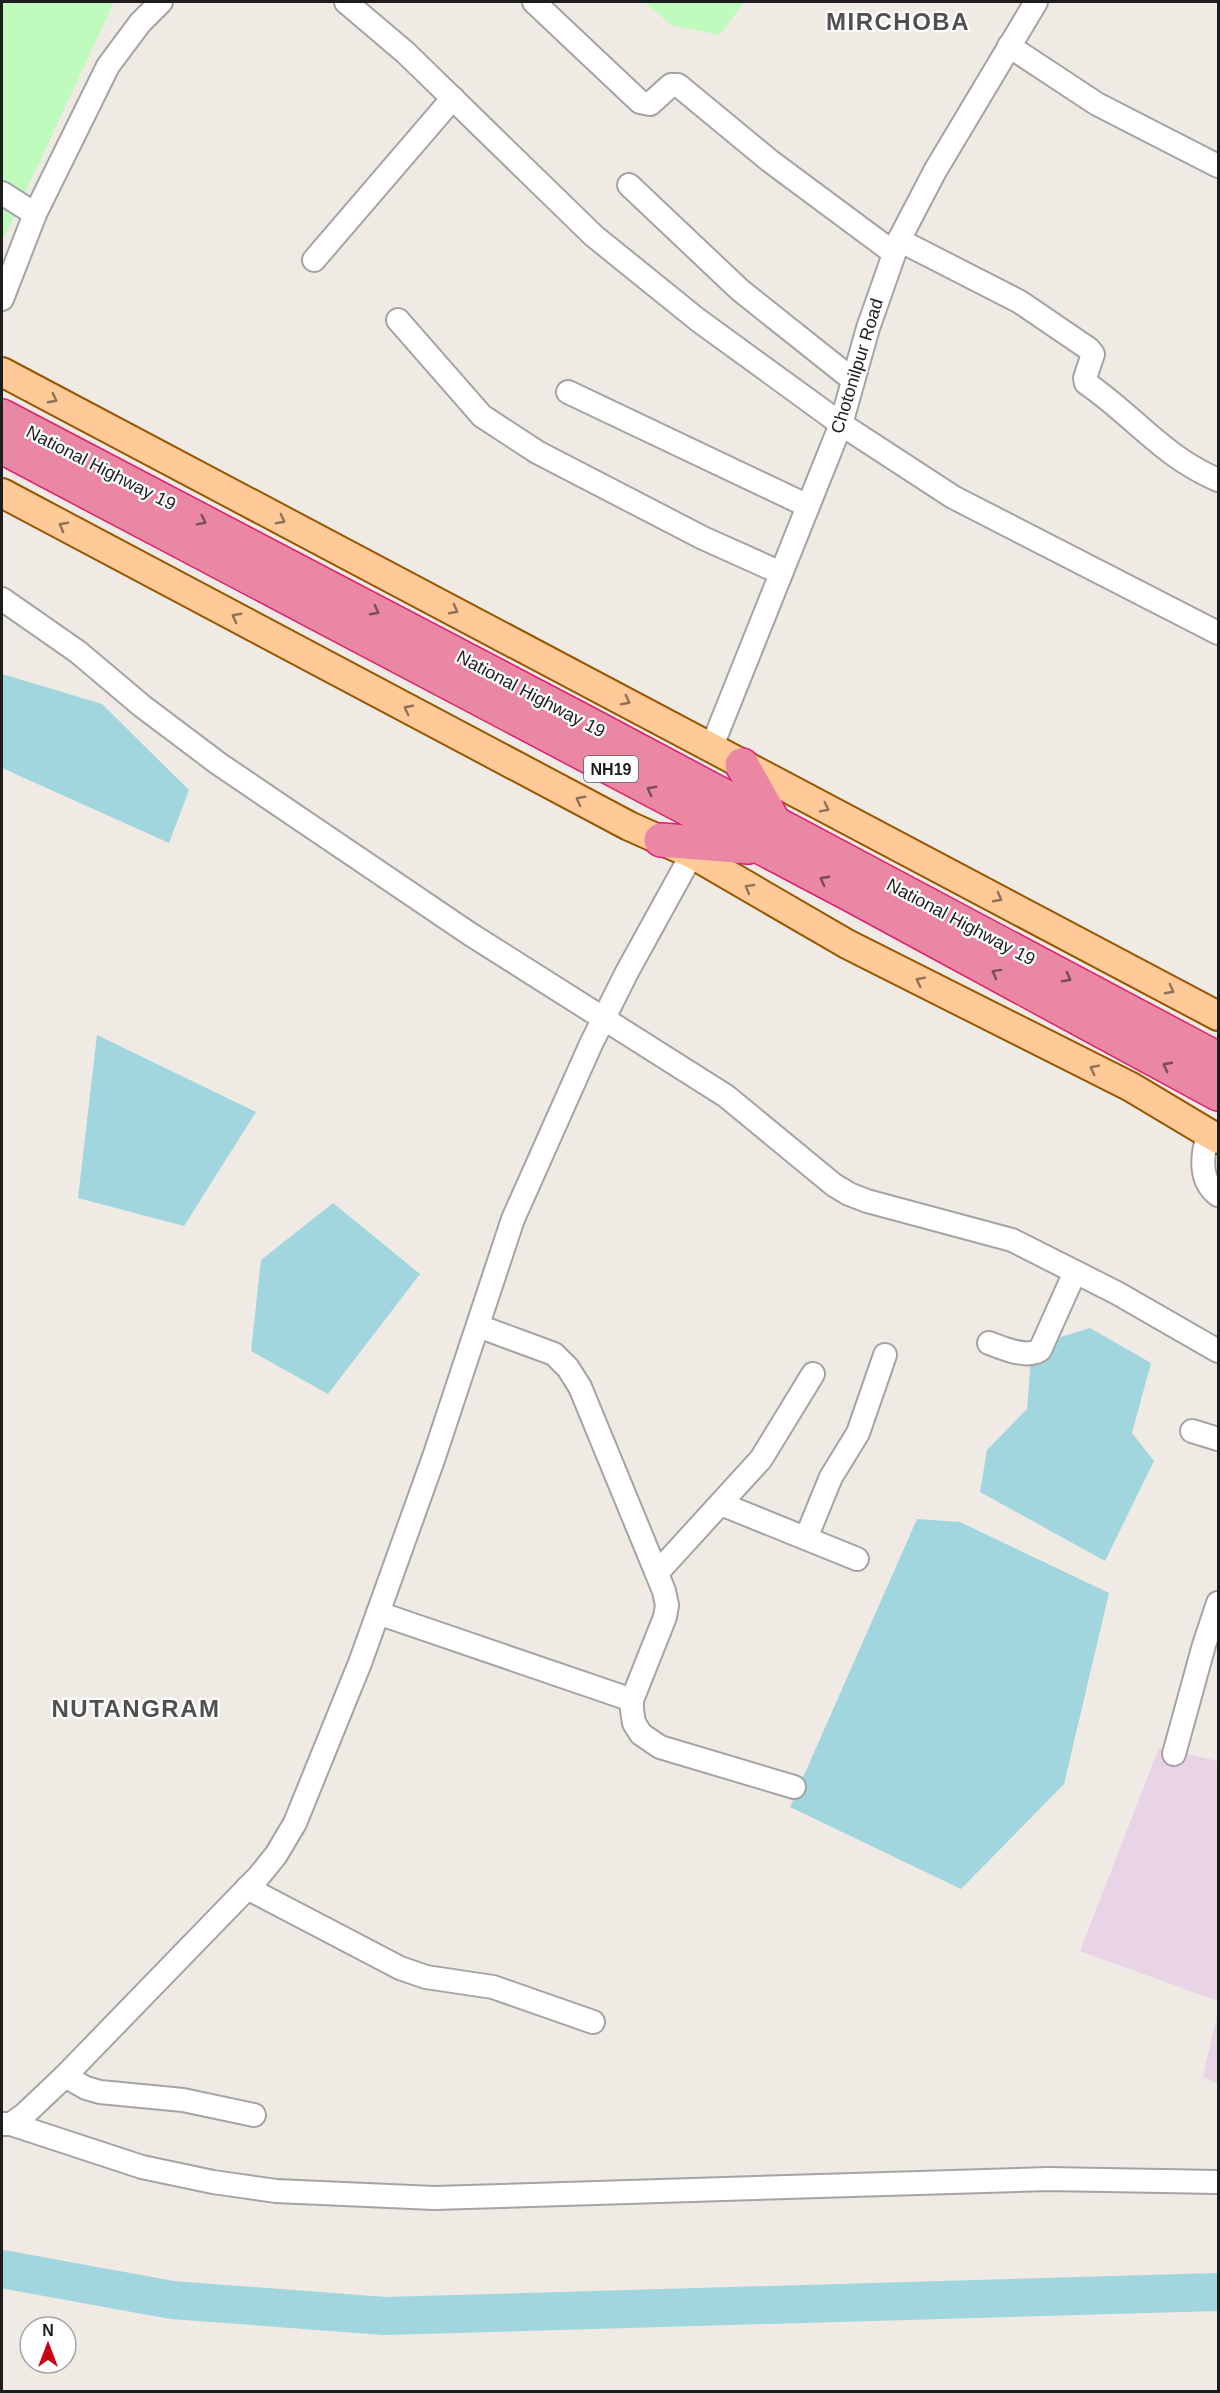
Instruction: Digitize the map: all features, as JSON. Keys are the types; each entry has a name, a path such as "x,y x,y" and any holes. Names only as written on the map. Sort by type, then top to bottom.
{"highway":[{"name":"National Highway 19","path":"2,416 768,835 1218,1059"},
{"name":"NH19","path":"2,447 768,835 1218,1094"},
{"path":"661,840 768,835 742,765"}],"main road":[{"path":"2,372 1218,1016"},
{"path":"2,493 629,826 692,854 847,944 1131,1088 1214,1136"}],"street":[{"path":"2,299 35,214 108,66 140,23 161,2"},
{"path":"346,2 406,53 594,236 698,320 841,424 953,497 1218,633"},
{"path":"534,2 640,102 650,104 671,85 678,85 770,161 896,247 1020,302 1089,349 1093,354 1085,378 1086,383 1173,456 1218,480"},
{"name":"Chotonilpur Road","path":"712,746 841,424 868,328 896,247 935,171 1036,2"},
{"path":"1009,46 1097,104 1218,166"},
{"path":"314,260 453,98"},
{"path":"629,185 740,290 853,380"},
{"path":"2,193 35,214"},
{"path":"398,320 475,408 510,436 703,538 782,573"},
{"path":"568,392 808,506"},
{"path":"2,599 78,652 142,706 219,764 470,934 726,1096 834,1185 849,1194 1012,1240 1218,1350"},
{"path":"6,2124 25,2114 65,2076 247,1888 276,1855 295,1822 378,1613 434,1457 513,1219 603,1019 692,854"},
{"path":"1214,1136 1202,1154 1206,1180 1218,1195"},
{"path":"989,1343 1022,1353 1036,1353 1040,1350 1075,1272"},
{"path":"478,1326 554,1354 568,1368 580,1387 657,1573 667,1605 665,1617 632,1700 634,1723 641,1734 660,1747 794,1787"},
{"path":"806,1538 831,1477 858,1433 885,1355"},
{"path":"657,1573 761,1459 813,1374"},
{"path":"1192,1431 1218,1439"},
{"path":"721,1504 857,1559"},
{"path":"1174,1754 1204,1645 1218,1604"},
{"path":"378,1613 632,1700"},
{"path":"247,1888 400,1968 426,1977 493,1987 593,2022"},
{"path":"65,2076 86,2088 100,2092 183,2100 254,2115"},
{"path":"6,2124 142,2167 213,2182 276,2191 434,2198 1048,2179 1218,2182"}],"shaded area":[{"path":"1159,1748 1218,1761 1218,2001 1080,1951"},
{"path":"1218,2011 1218,2084 1203,2077"}],"green space":[{"path":"2,2 114,2 2,242"},
{"path":"644,2 744,2 720,35 672,25"}],"water":[{"path":"2,674 102,704 189,790 169,843 2,768"},
{"path":"97,1035 256,1112 184,1226 78,1198"},
{"path":"333,1203 420,1274 328,1394 251,1351 261,1260"},
{"path":"1090,1328 1151,1363 1132,1433 1154,1461 1105,1561 980,1492 987,1450 1027,1409 1032,1346"},
{"path":"917,1519 960,1522 1109,1593 1064,1784 961,1889 790,1807"}],"waterway":[{"path":"2,2269 172,2300 385,2316 1218,2292"}],"district":[{"name":"MIRCHOBA","path":"898,22"},
{"name":"NUTANGRAM","path":"136,1709"}]}
